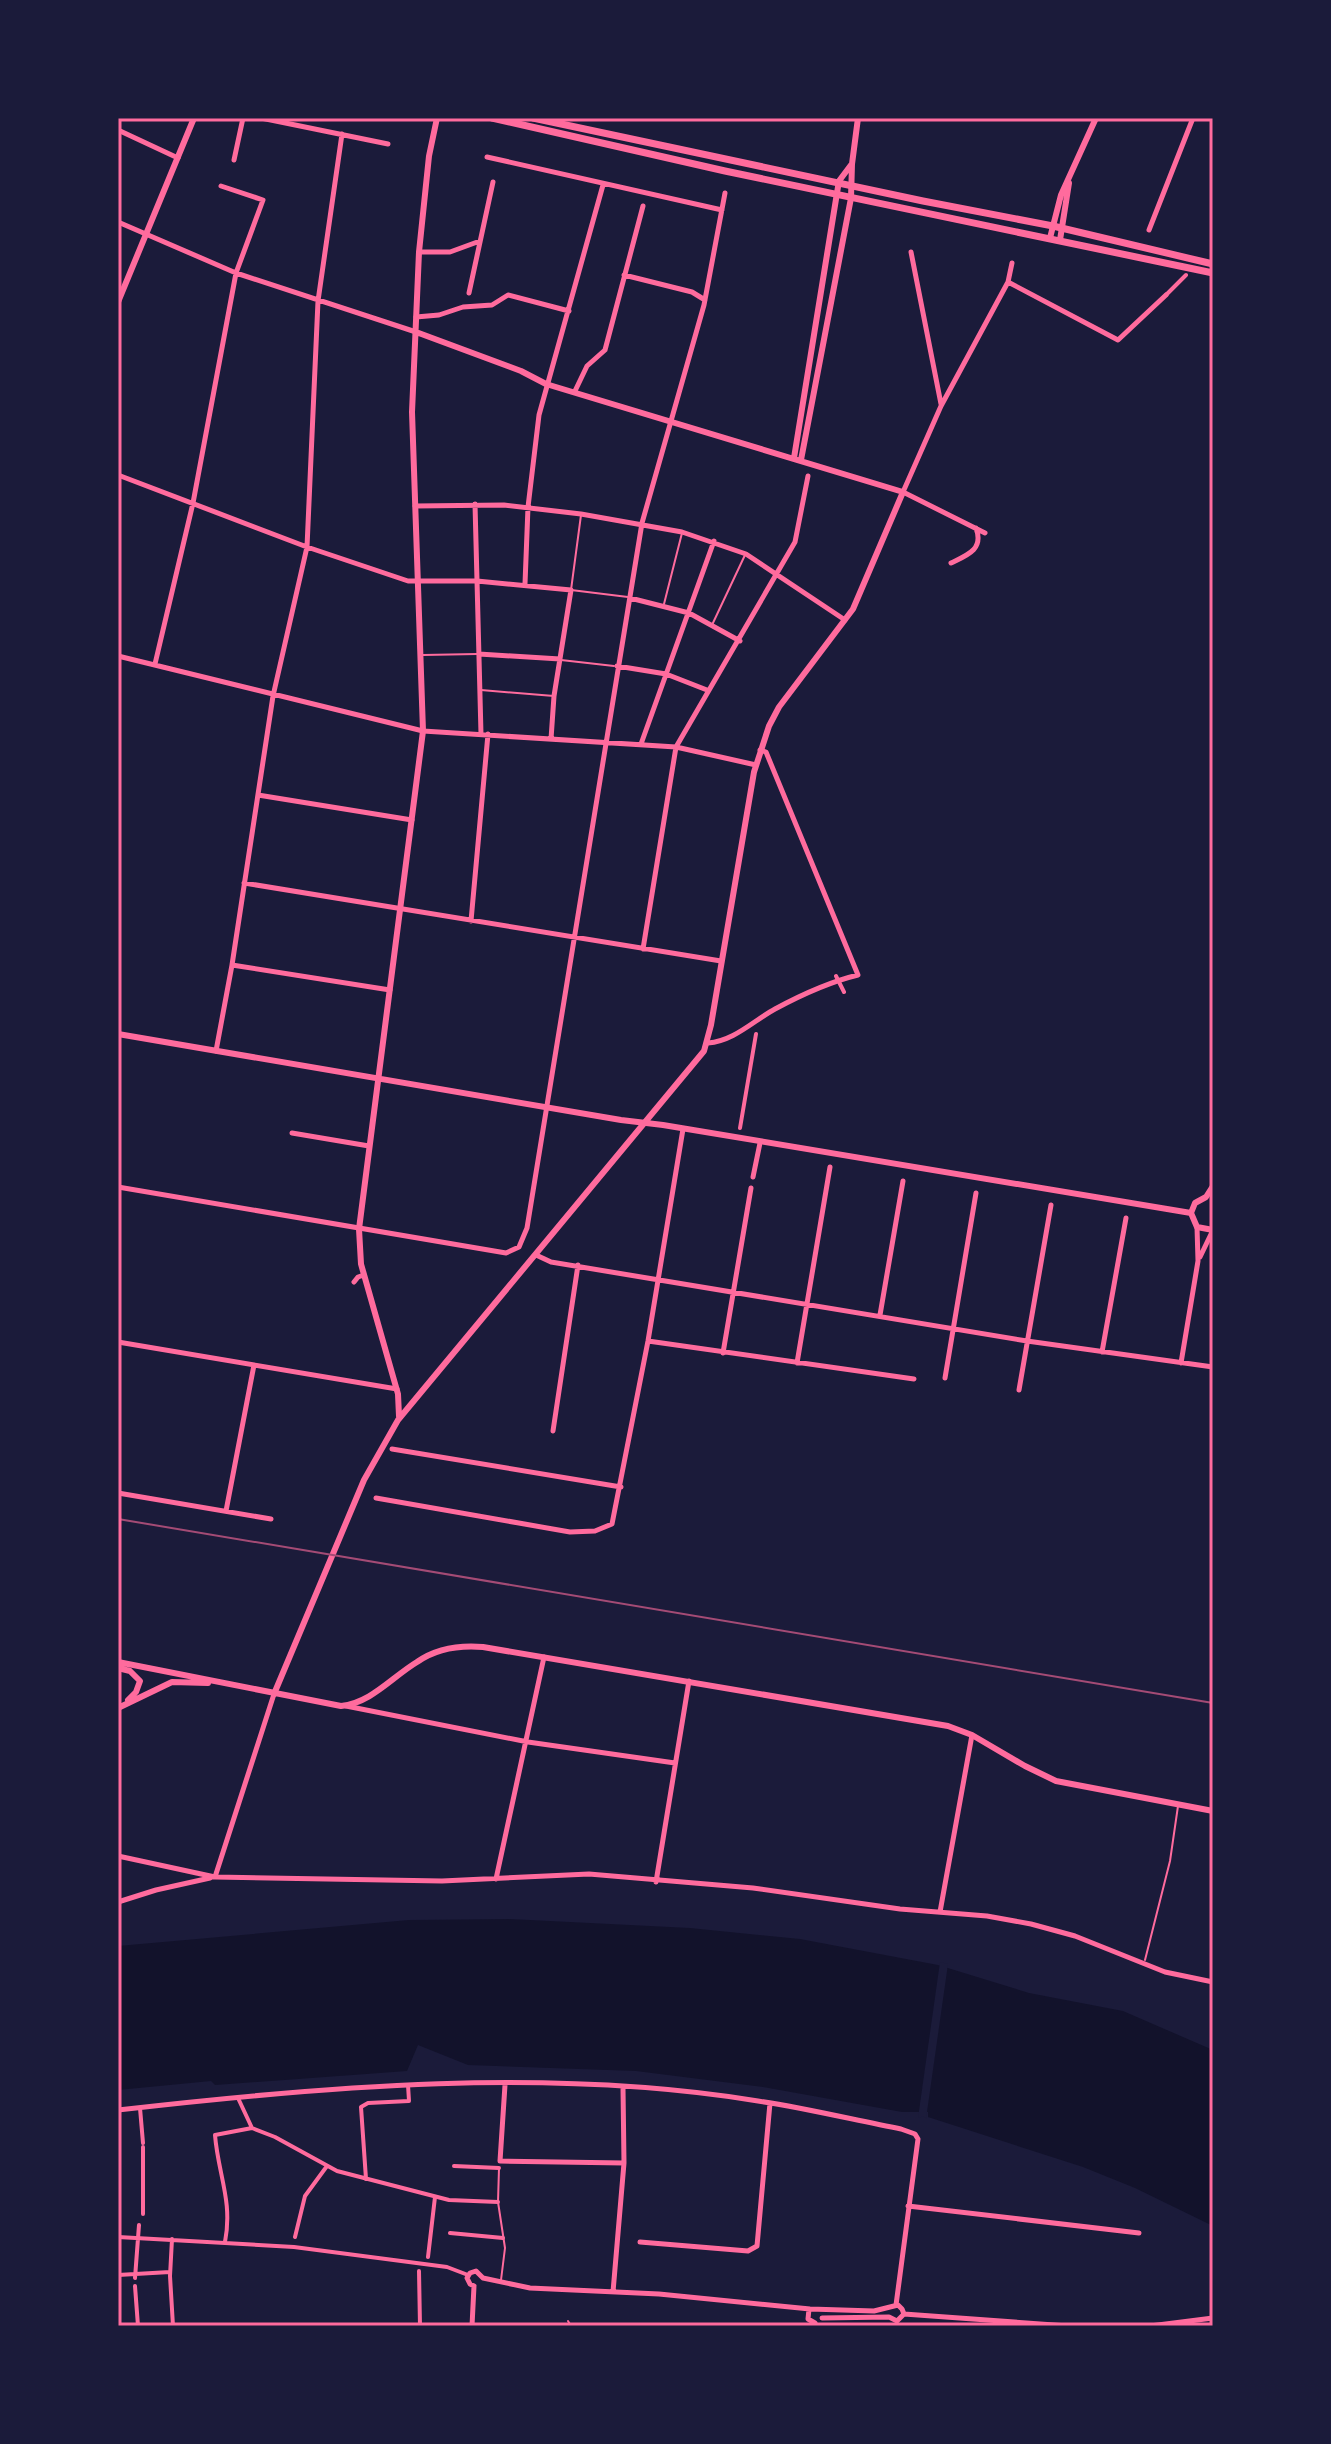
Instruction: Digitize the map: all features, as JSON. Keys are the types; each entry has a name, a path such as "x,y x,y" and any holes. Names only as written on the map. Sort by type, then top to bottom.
{"main road":[{"path":"492,118 725,171 1213,273"},
{"path":"533,118 1063,228 1213,264"}],"street":[{"path":"118,302 194,118"},
{"path":"234,160 243,118"},
{"path":"261,118 388,144"},
{"path":"398,1420 400,1407 397,1389 364,1275 359,1229 423,731 412,439 419,252 429,156 437,118"},
{"path":"798,459 851,198 858,118"},
{"path":"1050,238 1061,195 1096,118"},
{"path":"1149,230 1193,118"},
{"path":"118,130 178,158"},
{"path":"216,1052 273,696 307,547 318,301 342,134"},
{"path":"487,157 722,210"},
{"path":"798,459 839,181 852,164"},
{"path":"1060,240 1069,179"},
{"path":"469,293 493,182"},
{"path":"525,584 528,507 539,415 603,185"},
{"path":"155,664 193,503 236,273 263,200 221,186"},
{"path":"118,1187 506,1253 519,1247 527,1228 642,523 705,300 725,193"},
{"path":"575,391 587,366 605,350 643,206"},
{"path":"118,222 236,273 416,332 521,371 546,384 903,492 985,533"},
{"path":"419,252 450,252 480,241"},
{"path":"911,252 941,406"},
{"path":"215,1877 274,1694 364,1480 398,1420 708,1043 760,750 779,707 846,620 860,596 941,406 1008,282 1012,263"},
{"path":"624,275 692,292 705,300"},
{"path":"1008,282 1118,340 1186,275"},
{"path":"416,317 439,315 463,307 492,305 508,295 569,311"},
{"path":"118,475 307,547 419,582 477,581 571,590 554,696 551,739"},
{"path":"643,949 676,747 795,542 808,476"},
{"path":"415,506 475,504 528,507 642,523 682,532 746,554 846,620"},
{"path":"471,921 484,734 475,504"},
{"path":"951,563 972,553 977,546 980,540 976,528"},
{"path":"641,744 714,541"},
{"path":"630,598 689,613 740,641"},
{"path":"479,654 560,659"},
{"path":"118,656 423,731 676,747 756,765"},
{"path":"617,666 666,674 707,690"},
{"path":"708,1043 728,1039 776,1008 837,978 858,975 766,752 760,750"},
{"path":"258,795 413,820"},
{"path":"244,883 721,961"},
{"path":"232,965 391,990"},
{"path":"837,978 844,992"},
{"path":"740,1128 756,1034"},
{"path":"120,1036 1191,1213"},
{"path":"376,1498 570,1532 602,1530 612,1524 648,1341 683,1129"},
{"path":"292,1133 369,1146"},
{"path":"753,1177 760,1143"},
{"path":"797,1363 830,1167"},
{"path":"880,1315 903,1181"},
{"path":"1181,1363 1198,1261 1197,1227 1191,1213 1195,1203 1209,1198 1213,1186"},
{"path":"723,1353 751,1188"},
{"path":"945,1378 976,1193"},
{"path":"1019,1390 1051,1205"},
{"path":"1102,1352 1126,1218"},
{"path":"1197,1227 1213,1230 1198,1261"},
{"path":"536,1255 551,1262 1027,1341 1213,1367"},
{"path":"553,1431 578,1265"},
{"path":"354,1282 364,1275"},
{"path":"648,1341 914,1379"},
{"path":"118,1342 397,1389"},
{"path":"226,1511 254,1365"},
{"path":"392,1449 621,1487"},
{"path":"118,1493 271,1519"},
{"path":"341,1706 361,1701 418,1661 453,1647 483,1647 928,1722 972,1735 1056,1781 1213,1811"},
{"path":"496,1879 544,1657"},
{"path":"118,1665 192,1675 216,1683 528,1742 675,1763"},
{"path":"118,1665 140,1681 136,1692 120,1706"},
{"path":"656,1882 689,1681"},
{"path":"120,1706 172,1682 216,1683"},
{"path":"940,1912 972,1735"},
{"path":"118,1856 215,1877 411,1881 589,1874 753,1888 1031,1924 1075,1936 1165,1972 1213,1982"},
{"path":"118,1902 215,1877"},
{"path":"366,2179 361,2107 368,2103 409,2101 408,2085"},
{"path":"118,2110 408,2085 505,2085 623,2088 770,2103 901,2129 917,2137 889,2317"},
{"path":"500,2165 505,2085"},
{"path":"613,2292 620,2240 624,2163 623,2088"},
{"path":"238,2098 252,2128"},
{"path":"640,2242 748,2251 757,2246 770,2103"},
{"path":"140,2108 143,2214"},
{"path":"225,2242 227,2191 220,2172 215,2135 252,2128 327,2166 366,2179 449,2200 498,2202"},
{"path":"454,2166 624,2163"},
{"path":"295,2237 305,2196 327,2166"},
{"path":"428,2257 435,2197"},
{"path":"908,2206 1139,2233"},
{"path":"135,2276 139,2225"},
{"path":"450,2233 503,2238"},
{"path":"118,2237 294,2247 447,2267 468,2275 476,2271 483,2278 530,2288 810,2309 874,2311 893,2306 902,2309 904,2314"},
{"path":"172,2239 173,2326"},
{"path":"419,2271 420,2326"},
{"path":"118,2275 170,2272"},
{"path":"468,2275 468,2282 474,2286"},
{"path":"474,2286 480,2284 483,2278"},
{"path":"135,2286 138,2326"},
{"path":"472,2326 474,2286"},
{"path":"810,2309 808,2319 815,2325 822,2318 889,2317 897,2321 904,2314 1068,2326"},
{"path":"822,2309 822,2318"},
{"path":"1150,2326 1213,2318"}],"lane":[{"path":"581,514 571,590 630,598"},
{"path":"664,605 682,532"},
{"path":"712,625 746,554"},
{"path":"422,655 479,654"},
{"path":"560,659 617,666"},
{"path":"480,690 554,696"},
{"path":"1144,1964 1170,1861 1178,1805"},
{"path":"500,2165 498,2202 504,2259 501,2282"},
{"path":"568,2321 571,2326"}],"shaded area":[{"path":"510,1919 690,1928 800,1939 938,1965 1029,1993 1123,2011 1213,2050 1213,2226 1083,2167 928,2117 928,2112 902,2112 763,2087 636,2071 468,2065 418,2045 407,2071 215,2085 211,2081 118,2090 118,1946 409,1920"}],"pier":[{"path":"940,1962 948,1964 926,2119 924,2116 918,2118"}],"railway":[{"path":"118,1519 1213,1703"}]}
